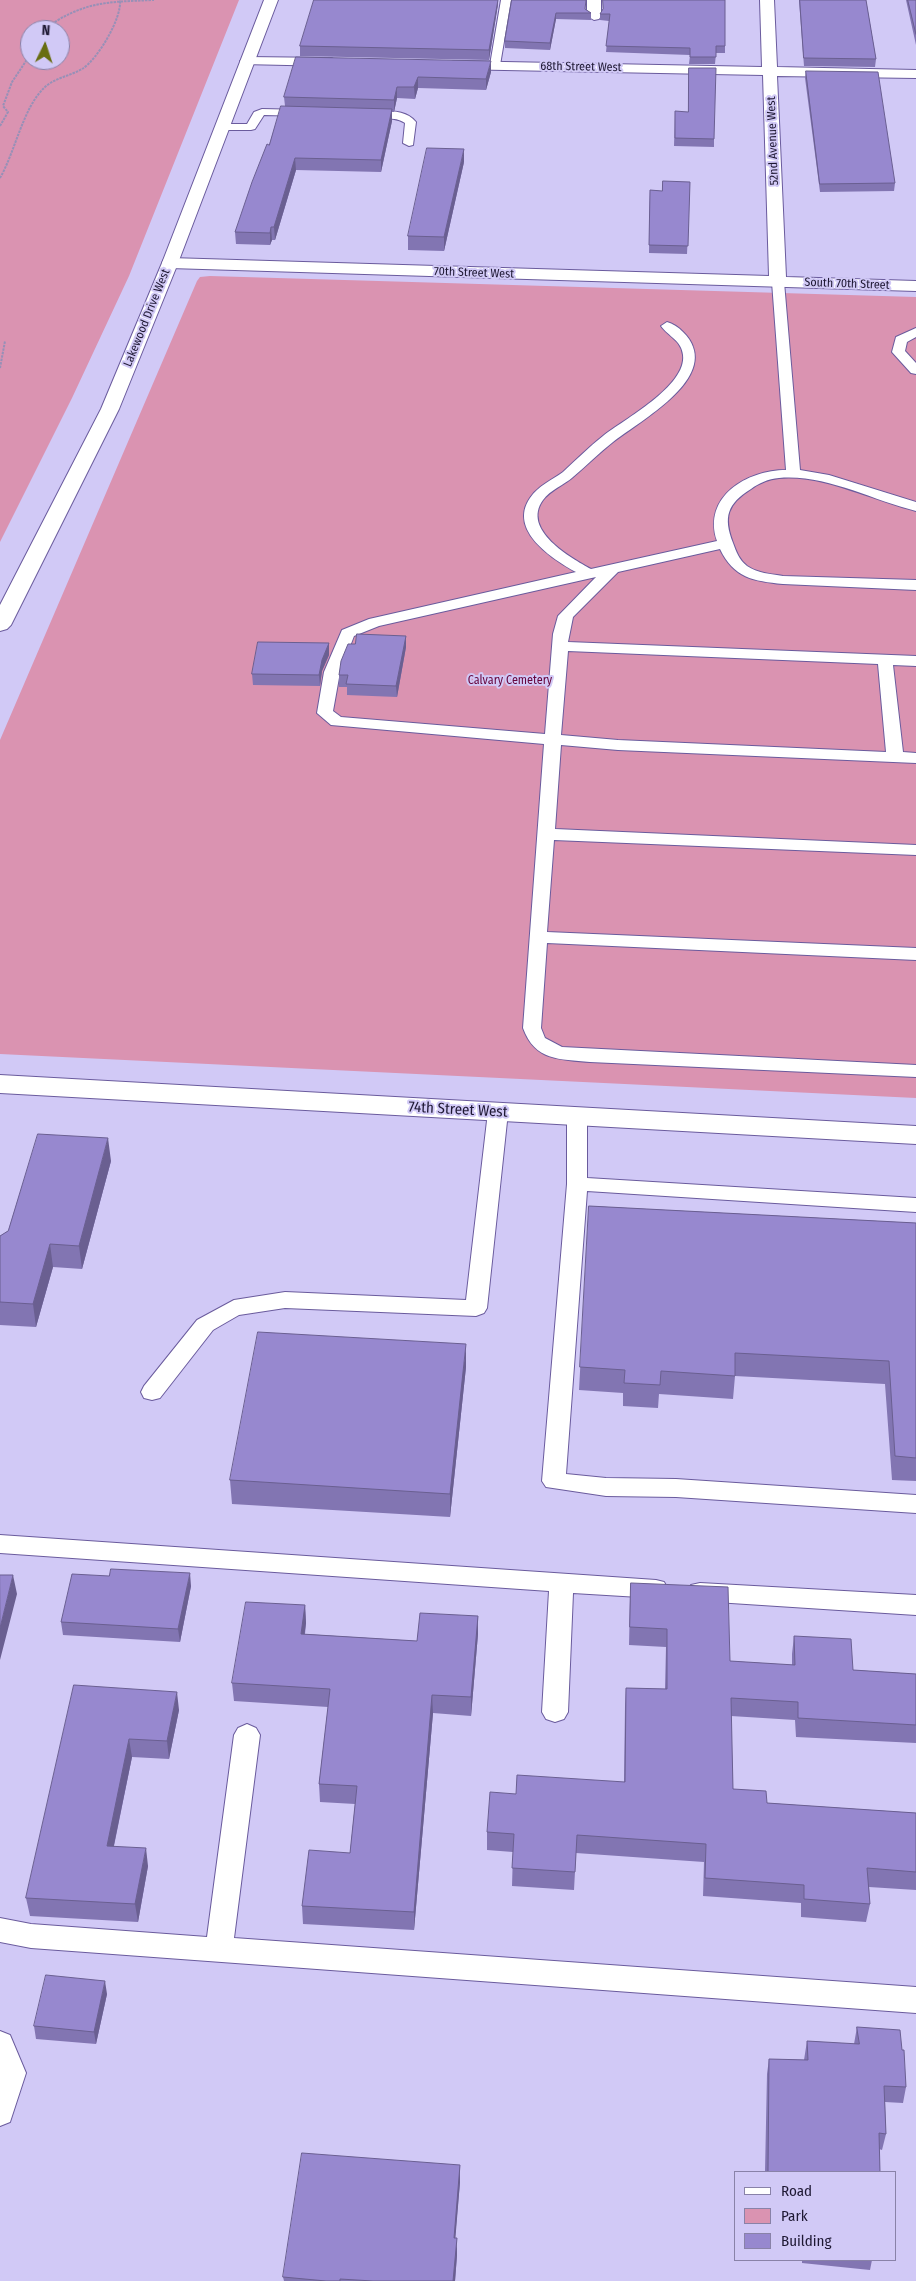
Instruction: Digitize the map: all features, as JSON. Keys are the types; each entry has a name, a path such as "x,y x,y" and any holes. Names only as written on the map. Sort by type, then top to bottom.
{"street":[{"name":"Lakewood Drive West","path":"0,624 110,409 170,263 271,0"},
{"path":"594,0 594,16"},
{"path":"752,0 767,0"},
{"name":"52nd Avenue West","path":"767,0 778,282"},
{"path":"246,61 346,63"},
{"name":"68th Street West","path":"435,64 916,74"},
{"name":"70th Street West","path":"170,263 778,282"},
{"name":"South 70th Street","path":"778,282 916,286"},
{"name":"74th Street West","path":"0,1084 916,1135"}],"lane":[{"path":"494,65 506,0"},
{"path":"222,127 248,128 253,126 258,114 262,112 320,114"},
{"path":"358,115 407,118 411,122 410,144"},
{"path":"778,282 793,474"},
{"path":"588,573 553,553 540,538 532,520 534,503 543,490 560,481 612,436 674,390 683,378 688,366 689,354 685,342 678,332 667,326"},
{"path":"916,332 901,340 898,352 916,370"},
{"path":"914,504 833,481 793,474 772,474 758,478 743,486 724,504 720,513 721,529 728,551 741,570 758,576 789,580 916,585"},
{"path":"726,543 374,622 348,633 340,650 326,696 325,713 337,722 618,745 916,758"},
{"path":"613,568 566,616 560,646 532,1028 536,1041 556,1053 916,1071"},
{"path":"560,646 916,660"},
{"path":"885,659 895,757"},
{"path":"546,834 916,850"},
{"path":"539,937 916,954"},
{"path":"152,1392 205,1326 234,1308 284,1300 476,1308 498,1112"},
{"path":"577,1116 577,1184 554,1481 606,1487 676,1488 916,1504"},
{"path":"577,1184 916,1205"},
{"path":"0,1544 561,1583 916,1605"},
{"path":"556,1712 561,1583"},
{"path":"218,1949 247,1736"},
{"path":"0,1930 31,1936 916,2000"},
{"path":"0,2044 12,2073 0,2112"}],"path":[{"path":"0,178 8,164 18,135 41,90 84,67 93,60 121,8 121,0"},
{"path":"59,20 91,4 121,0 154,0"},
{"path":"0,126 8,112 3,106 6,95 12,81 22,70"},
{"path":"0,368 5,341"}],"green space":[{"path":"0,0 239,0 129,276 72,398 0,542"},
{"name":"Calvary Cemetery","path":"200,277 916,297 916,1098 0,1054 0,740 197,281"}],"building":[{"path":"314,0 498,0 489,50 300,46"},
{"path":"512,0 586,0 585,9 591,13 556,13 550,43 505,41"},
{"path":"603,0 725,0 725,46 716,46 716,57 690,57 690,48 606,46 610,14 600,14 603,9"},
{"path":"800,0 866,0 876,59 804,58"},
{"path":"908,0 916,0 916,34"},
{"path":"296,57 491,61 486,79 418,77 414,87 397,87 394,100 284,97"},
{"path":"689,68 716,68 714,139 675,138 675,111 688,112"},
{"path":"806,71 878,72 895,183 820,184"},
{"path":"281,106 392,109 381,160 295,158 274,227 271,227 270,233 235,232 252,182 267,144 269,145"},
{"path":"427,148 464,149 444,237 408,236"},
{"path":"663,181 690,182 688,246 649,245 650,190 662,191"},
{"path":"357,634 406,636 396,686 346,684 348,675 339,675 341,661 348,644 355,644"},
{"path":"258,642 329,643 322,660 319,675 252,674"},
{"path":"38,1134 108,1138 79,1246 50,1244 33,1304 0,1302 0,1236 8,1231"},
{"path":"589,1206 916,1223 916,1458 895,1456 889,1361 735,1353 735,1376 661,1371 660,1385 624,1383 625,1370 580,1367"},
{"path":"258,1332 466,1344 450,1494 230,1480"},
{"path":"111,1569 190,1573 178,1629 61,1622 72,1574 109,1576"},
{"path":"0,1575 13,1575 0,1628"},
{"path":"631,1583 728,1587 730,1661 795,1665 794,1636 851,1639 853,1670 916,1674 916,1725 798,1718 798,1702 731,1698 733,1789 766,1791 767,1803 916,1813 916,1872 867,1868 870,1904 804,1899 804,1885 705,1878 706,1844 577,1835 575,1872 512,1868 514,1834 487,1832 490,1792 516,1794 517,1775 625,1782 626,1688 667,1689 667,1629 630,1627"},
{"path":"246,1602 305,1605 301,1634 417,1641 420,1613 478,1616 471,1697 432,1695 414,1912 302,1906 309,1850 350,1853 357,1786 319,1784 330,1689 232,1683"},
{"path":"74,1685 177,1692 167,1741 129,1739 107,1846 146,1848 135,1904 26,1898"},
{"path":"46,1975 105,1981 94,2032 34,2026"},
{"path":"857,2027 900,2030 902,2050 904,2050 906,2087 884,2086 886,2134 879,2133 880,2171 768,2171 769,2059 808,2060 807,2041 859,2044"},
{"path":"302,2153 460,2165 454,2238 457,2238 453,2281 340,2279 340,2281 326,2281 283,2277"}]}
